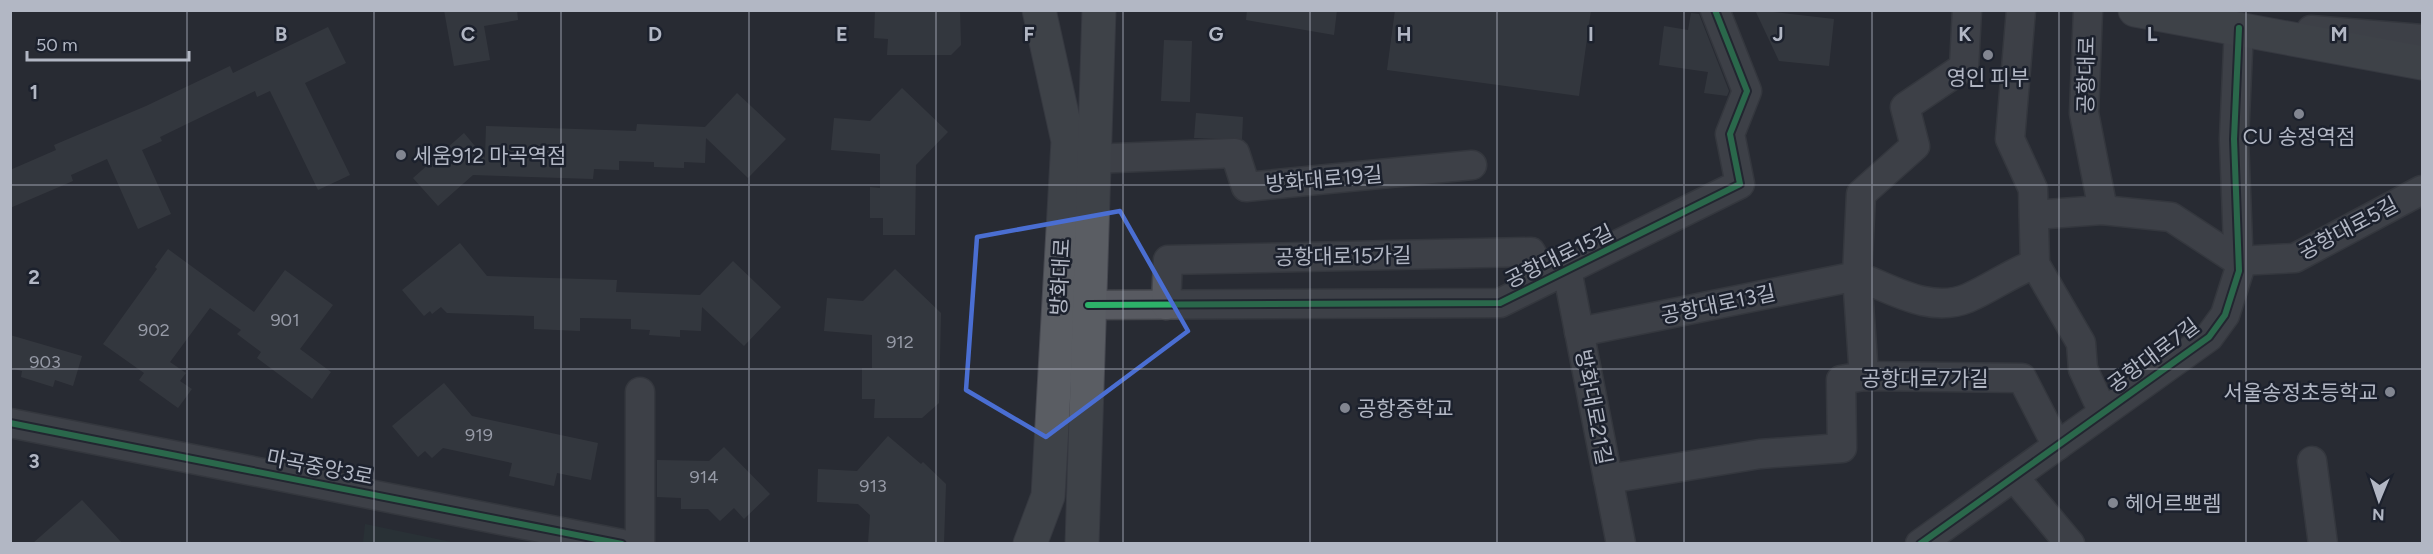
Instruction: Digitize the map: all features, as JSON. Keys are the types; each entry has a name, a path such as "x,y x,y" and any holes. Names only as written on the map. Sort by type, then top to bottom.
{"main road":[{"name":"방화대로","path":"1030,543 1048,496 1068,141 1039,10"},
{"name":"방화대로","path":"1082,543 1092,159 1099,10"},
{"path":"2135,10 2205,21 2422,63"}],"street":[{"name":"공항대로15길","path":"1088,305 1500,303 1740,184 1730,134 1747,91 1715,10"},
{"path":"1864,376 1857,276 1861,194 1915,146 1905,107 1964,67 1966,10"},
{"path":"2021,10 2010,139 2033,189 2035,264 2081,343 2083,369 2103,412"},
{"name":"공항대로","path":"2088,10 2084,112 2103,210"},
{"path":"2205,21 2422,39"},
{"name":"공항대로7길","path":"1920,543 2209,337 2225,315 2239,271 2234,139 2239,28"},
{"name":"방화대로19길","path":"1092,159 1235,153 1246,187 1472,165"},
{"name":"공항대로5길","path":"2238,261 2295,258 2422,190"},
{"path":"2034,215 2103,210 2171,217 2238,261"},
{"name":"공항대로15가길","path":"1166,305 1168,260 1531,252 1557,275"},
{"path":"1857,276 1929,304 1967,299 2013,272 2035,264"},
{"name":"방화대로21길","path":"1557,275 1579,333 1621,543"},
{"name":"공항대로13길","path":"1579,333 1857,276"},
{"name":"공항대로7가길","path":"1608,479 1760,454 1842,448 1841,380 1864,376 2022,378 2057,446"},
{"path":"640,392 640,543"},
{"name":"마곡중앙3로","path":"10,423 622,543"},
{"path":"2312,461 2323,543"},
{"path":"2014,477 2070,543"}],"highlighted area":[{"path":"1120,211 1188,331 1046,437 966,390 977,237"}],"shaded area":[{"path":"365,524 456,543 363,543"}],"building":[{"path":"444,10 517,10 518,20 484,26 490,60 454,66"},
{"path":"875,10 960,10 961,45 951,55 887,55 888,39 874,38"},
{"path":"1247,10 1337,10 1334,35 1246,20"},
{"path":"1395,10 1591,10 1579,96 1387,70"},
{"path":"1755,10 1834,19 1829,66 1779,61"},
{"path":"1691,13 1699,14 1729,91 1727,96 1704,93 1708,72 1659,65 1664,26 1688,30"},
{"path":"328,27 346,63 305,83 350,175 318,190 270,91 257,97 255,91 160,137 162,141 142,150 171,214 138,229 107,159 71,175 73,181 10,208 10,170 56,150 54,145 146,106 230,66 233,73"},
{"path":"1164,40 1192,41 1190,102 1161,101"},
{"path":"902,88 948,132 916,165 915,235 883,235 883,218 870,218 870,187 880,188 880,154 831,150 834,118 870,121"},
{"path":"737,93 786,139 748,178 706,138 705,163 684,162 684,168 654,167 654,162 619,161 619,170 594,169 593,179 473,175 438,206 413,178 464,133 485,158 486,126 636,131 637,124 705,127"},
{"path":"1196,113 1243,117 1242,139 1194,138"},
{"path":"460,243 487,276 617,280 616,292 700,295 733,261 781,307 744,346 702,307 701,331 680,330 680,337 649,335 650,330 631,329 631,319 580,318 580,331 534,329 534,316 447,313 441,307 432,314 430,311 424,316 402,290"},
{"path":"168,249 254,312 285,270 333,305 300,349 331,372 312,399 257,358 261,352 237,334 241,330 210,308 170,362 186,373 180,381 192,389 178,408 139,380 144,373 103,344 157,269 155,267"},
{"path":"895,269 941,313 939,403 922,418 874,418 875,399 862,399 862,368 872,368 872,335 824,331 827,298 863,301"},
{"path":"10,335 82,356 73,386 55,380 53,387 21,377 22,371 10,368"},
{"path":"444,383 472,416 598,443 591,480 557,473 554,486 509,476 512,463 443,448 432,458 425,451 418,457 392,426"},
{"path":"888,436 921,464 923,462 946,484 944,543 868,543 870,515 858,504 817,502 818,469 857,471"},
{"path":"724,447 770,494 744,519 734,508 720,521 708,509 681,509 681,498 657,497 657,460 709,461"},
{"path":"82,500 122,543 33,543"}],"cycle path":[{"path":"1088,305 1500,303 1740,184 1730,134 1747,91 1715,10"},
{"path":"1920,544 2209,337 2225,315 2239,271 2234,139 2239,28"},
{"path":"10,423 622,544"}],"place":[{"name":"영인 피부","path":"1988,55"},
{"name":"CU 송정역점","path":"2299,114"},
{"name":"세움912 마곡역점","path":"401,155"},
{"name":"서울송정초등학교","path":"2390,392"},
{"name":"공항중학교","path":"1345,408"},
{"name":"헤어르뽀렘","path":"2113,503"}]}
